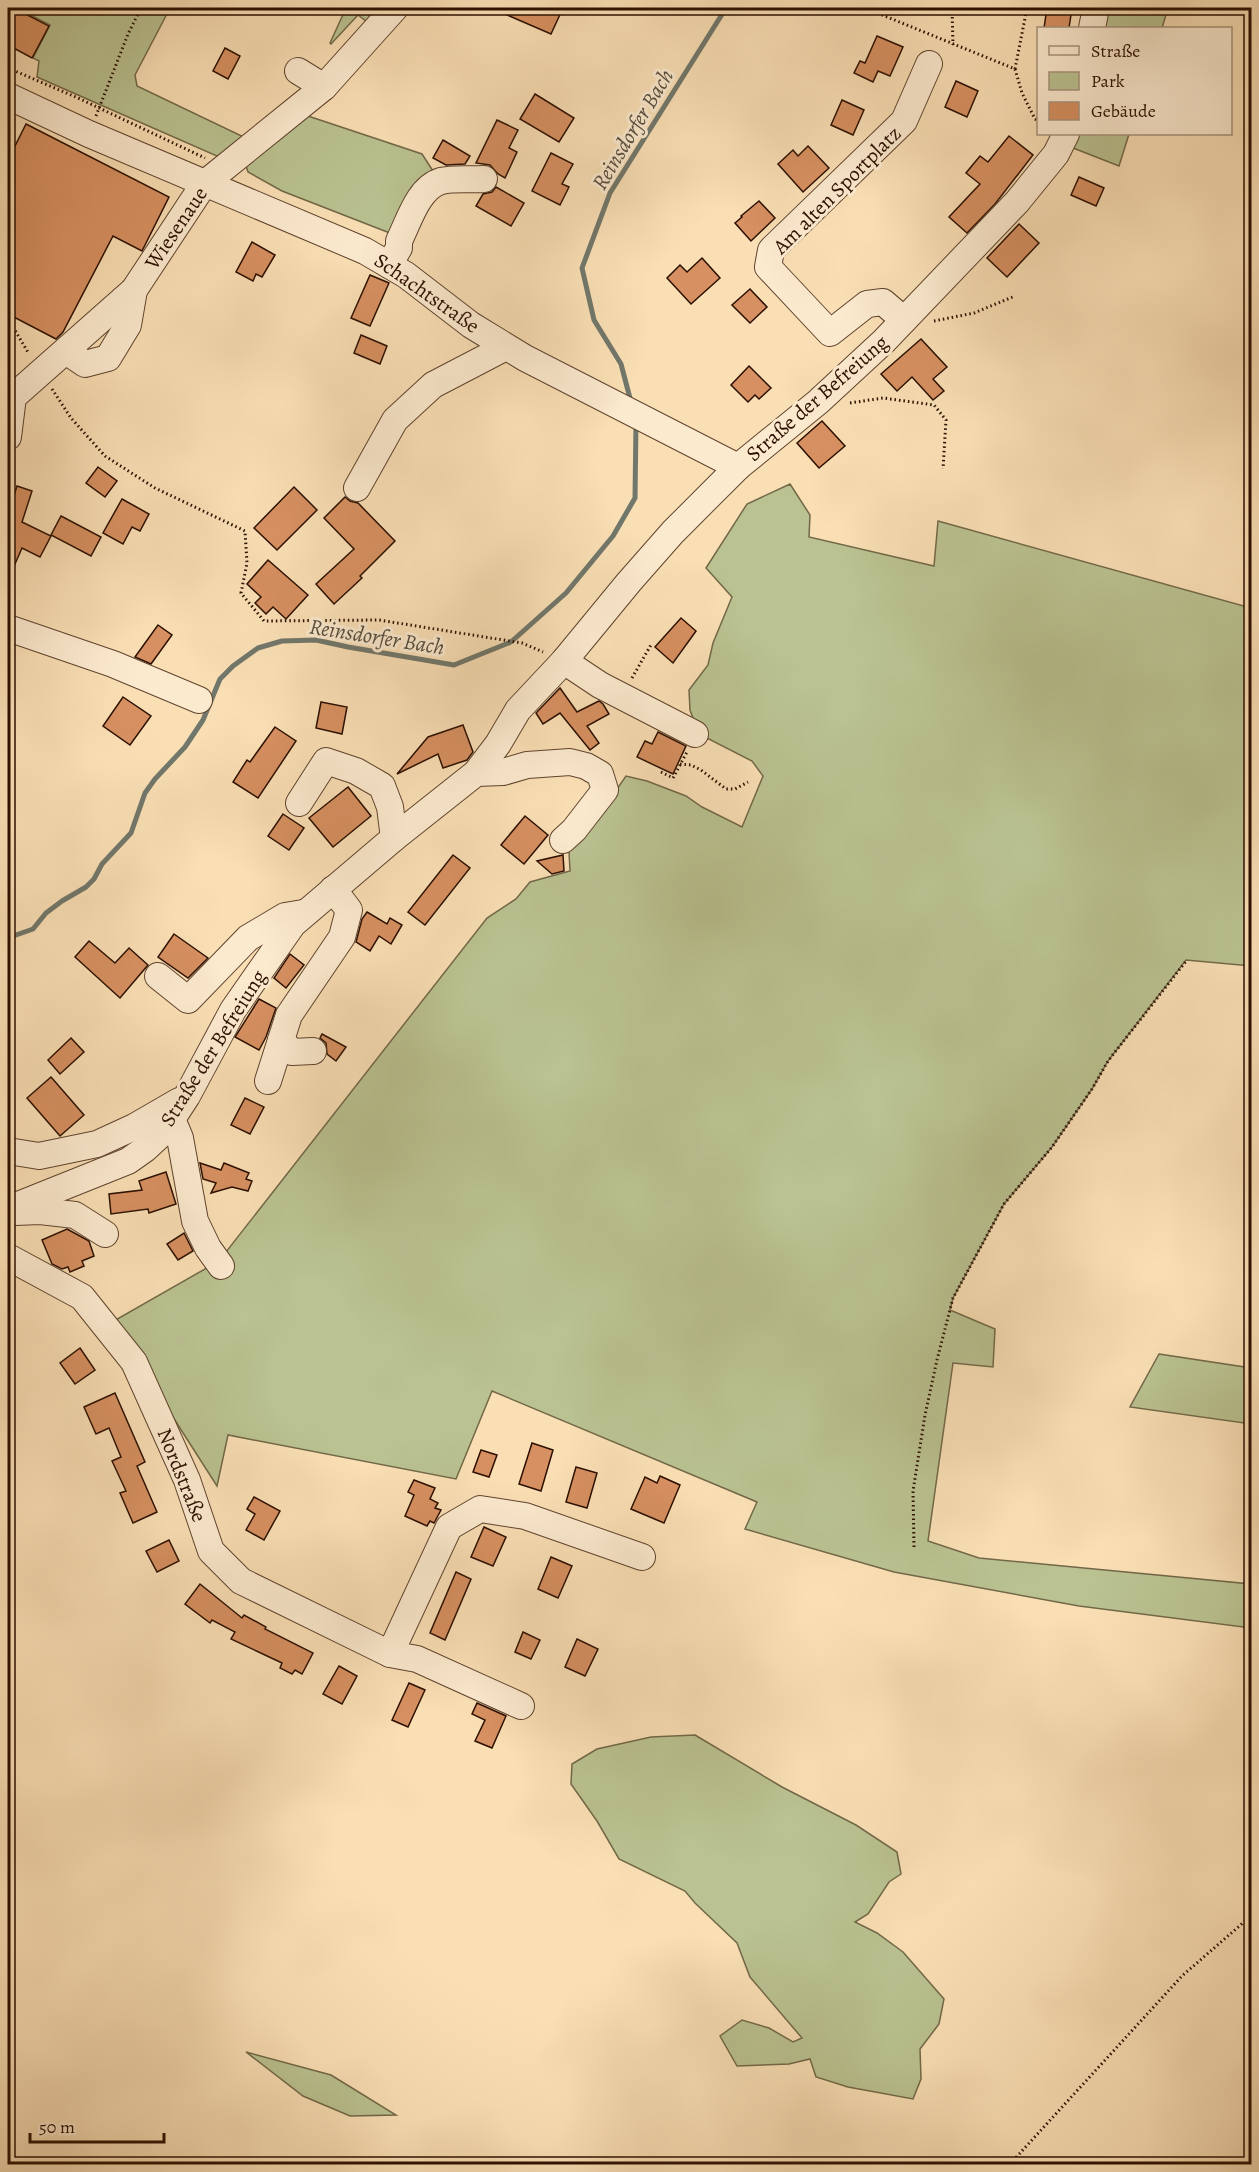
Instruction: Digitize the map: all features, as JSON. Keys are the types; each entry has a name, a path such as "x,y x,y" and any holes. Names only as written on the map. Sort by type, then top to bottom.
{"street":[{"name":"Wiesenaue","path":"8,437 14,397 134,291 204,184 324,87 395,8"},
{"path":"1092,27 1096,8"},
{"name":"Am alten Sportplatz","path":"904,320 883,302 867,304 830,333 768,267 771,250 904,121 929,64"},
{"path":"298,71 324,87"},
{"name":"Schachtstraße","path":"8,96 88,134 365,251 406,275 471,325 506,347 738,467"},
{"name":"Straße der Befreiung","path":"8,1209 128,1161 159,1136 188,1096 233,1010 293,924 394,838 476,773 498,744 518,710 564,661 666,540 738,467 818,402 904,320 1017,202 1056,154 1066,135"},
{"path":"389,265 399,248 399,240 420,198 432,185 444,181 484,179"},
{"path":"357,488 395,420 433,385 506,347"},
{"path":"8,628 113,664 199,699"},
{"path":"564,661 600,685 695,734"},
{"path":"299,803 326,761 356,771 382,786 390,807 394,838"},
{"path":"476,773 503,772 527,765 570,762 586,766 600,774 604,790 574,830 563,840"},
{"path":"268,1081 289,1015 342,937 349,910 333,889"},
{"path":"159,976 188,1000 248,938 285,916 309,911"},
{"path":"281,1040 292,1052 313,1051"},
{"path":"8,1150 39,1156 98,1144 134,1128 188,1096"},
{"path":"172,1119 180,1138 195,1221 208,1248 221,1266"},
{"path":"8,1209 15,1212 40,1211 75,1215 105,1234"},
{"name":"Nordstraße","path":"8,1257 82,1298 134,1362 187,1480 211,1551 241,1581 390,1654 417,1659 521,1706"},
{"path":"390,1654 449,1527 480,1509 525,1516 642,1557"}],"path":[{"path":"88,134 128,34 141,8"},
{"path":"865,8 874,9 953,45 1015,69"},
{"path":"952,8 953,45"},
{"path":"1028,8 1015,69 1022,93 1037,120"},
{"path":"904,320 933,321 974,313 1015,296"},
{"path":"13,327 71,418 105,456 155,488 245,531 247,563 241,593 264,621 379,620 522,643"},
{"path":"818,402 848,403 883,398 934,405 946,420 943,469"},
{"path":"622,697 651,643"},
{"path":"661,772 673,778 680,764 691,765 726,789 735,789 748,782"},
{"path":"914,1547 913,1491 925,1415 953,1298 1004,1204 1052,1147 1092,1089 1108,1061 1186,960"},
{"path":"1010,2164 1182,1977 1251,1915"}],"green space":[{"path":"17,8 170,8 135,75 137,86 250,140 219,157 37,77 39,61 33,58 50,25"},
{"path":"346,8 387,8 371,25 358,15 331,44"},
{"path":"1102,8 1168,8 1162,27 1098,27"},
{"path":"305,115 422,154 435,174 395,235 282,191 248,172 246,166"},
{"path":"1072,135 1129,135 1119,166 1068,146"},
{"path":"790,484 810,515 809,537 934,566 938,521 1251,608 1251,966 1186,960 1108,1061 1092,1089 1052,1147 1004,1204 953,1298 950,1310 995,1329 993,1367 953,1363 928,1541 979,1558 1251,1584 1251,1628 1079,1606 894,1572 745,1529 757,1502 492,1391 456,1479 228,1435 217,1486 112,1322 219,1261 487,918 516,899 530,882 570,871 569,852 596,819 626,776 647,781 686,796 702,807 742,827 763,776 752,761 699,734 690,710 689,690 708,665 713,643 732,597 706,568 747,504"},
{"path":"1159,1354 1251,1368 1251,1424 1130,1407"},
{"path":"695,1735 782,1787 856,1825 897,1852 901,1874 889,1882 868,1914 855,1922 877,1933 903,1952 944,1999 939,2024 920,2049 921,2079 913,2099 848,2087 816,2077 810,2059 789,2064 737,2066 720,2036 742,2020 769,2028 793,2042 802,2038 750,1977 737,1943 685,1891 619,1859 597,1821 571,1784 572,1764 597,1749 651,1737"},
{"path":"246,2052 331,2075 396,2115 350,2116 303,2096"}],"building":[{"path":"8,8 14,8 49,26 32,58 8,45"},
{"path":"491,8 563,8 551,34"},
{"path":"1047,8 1072,8 1069,27 1044,27"},
{"path":"877,36 903,47 890,76 878,71 873,82 854,73 860,61 865,63"},
{"path":"225,48 240,56 228,79 213,71"},
{"path":"956,81 978,91 967,117 945,107"},
{"path":"535,94 574,118 559,142 520,119"},
{"path":"842,100 864,110 853,135 831,125"},
{"path":"497,120 518,130 509,148 517,152 505,178 490,165 476,163"},
{"path":"26,124 169,197 142,251 113,236 63,332 56,339 8,314 8,160"},
{"path":"1009,136 1033,155 995,204 967,233 949,217 980,184 966,173 980,156 988,162"},
{"path":"443,140 470,156 465,164 446,165 433,158"},
{"path":"808,146 829,168 803,192 778,164 793,150 798,156"},
{"path":"551,153 573,164 562,184 569,187 560,205 532,191"},
{"path":"1079,177 1104,188 1096,206 1071,195"},
{"path":"496,187 524,203 511,226 476,206 483,194 492,192"},
{"path":"759,201 775,218 751,241 735,223"},
{"path":"1019,224 1039,243 1007,277 987,258"},
{"path":"252,242 275,255 262,277 256,274 253,281 236,272"},
{"path":"702,258 720,278 691,304 667,278 680,265 687,272"},
{"path":"370,275 389,283 370,326 351,318"},
{"path":"750,289 767,307 750,323 732,305"},
{"path":"361,335 387,346 380,364 354,353"},
{"path":"921,339 947,367 933,379 944,391 933,400 912,377 897,391 881,374"},
{"path":"749,366 771,388 759,399 755,395 748,402 731,385"},
{"path":"822,421 845,446 819,468 797,443"},
{"path":"98,467 117,481 105,497 86,483"},
{"path":"17,486 32,491 22,522 51,536 40,557 22,548 8,580 8,514"},
{"path":"294,487 317,510 277,550 254,528"},
{"path":"345,497 358,503 395,541 360,576 362,578 334,604 316,584 354,549 324,518"},
{"path":"122,499 149,514 140,531 132,527 123,544 103,533"},
{"path":"61,516 101,537 91,556 51,535"},
{"path":"268,560 308,595 286,619 273,607 266,614 255,603 261,597 247,584"},
{"path":"681,618 696,631 673,663 655,647"},
{"path":"158,625 172,635 151,664 135,657"},
{"path":"560,688 577,712 599,701 609,714 587,726 599,743 590,750 560,713 543,724 536,713"},
{"path":"123,697 151,716 130,745 103,726"},
{"path":"321,702 347,707 342,734 316,728"},
{"path":"463,725 473,752 467,760 443,768 438,754 397,774 428,737"},
{"path":"275,727 296,741 258,798 233,782 247,760 250,762"},
{"path":"658,732 686,746 673,774 637,757 645,741 652,744"},
{"path":"348,787 371,816 333,847 309,818"},
{"path":"283,814 304,828 289,850 268,836"},
{"path":"525,816 548,835 524,864 501,845"},
{"path":"453,855 470,868 425,925 408,912"},
{"path":"563,855 564,871 552,874 537,861"},
{"path":"367,912 387,924 390,918 402,925 391,944 379,936 370,951 356,942 362,919"},
{"path":"174,934 208,958 188,978 158,957"},
{"path":"89,941 115,963 129,948 148,965 120,998 75,957"},
{"path":"290,954 304,965 286,988 274,978"},
{"path":"259,999 276,1008 259,1050 235,1037"},
{"path":"322,1034 346,1047 336,1061 327,1054 326,1043 320,1038"},
{"path":"71,1038 84,1052 60,1074 48,1060"},
{"path":"51,1077 84,1115 60,1136 27,1098"},
{"path":"245,1098 264,1107 250,1134 231,1125"},
{"path":"200,1163 221,1170 224,1163 249,1173 246,1179 252,1181 248,1191 232,1187 211,1193 216,1183 203,1179"},
{"path":"166,1172 176,1204 149,1213 148,1209 111,1214 109,1194 142,1190 139,1181"},
{"path":"67,1229 89,1241 94,1256 82,1261 84,1266 70,1272 68,1267 62,1269 52,1264 42,1240"},
{"path":"184,1233 193,1251 178,1260 167,1244"},
{"path":"80,1348 95,1370 75,1384 60,1363"},
{"path":"115,1393 145,1462 137,1466 157,1512 133,1523 120,1493 126,1491 112,1461 121,1457 109,1428 96,1434 84,1407"},
{"path":"532,1443 553,1450 541,1491 519,1484"},
{"path":"481,1450 497,1455 489,1477 473,1472"},
{"path":"576,1467 597,1473 587,1508 566,1502"},
{"path":"660,1476 680,1485 664,1523 631,1509 645,1477 657,1483"},
{"path":"414,1480 435,1488 430,1499 438,1503 435,1508 441,1510 434,1523 430,1521 427,1526 405,1516 414,1495 408,1492"},
{"path":"254,1497 280,1511 264,1540 246,1530 255,1514 247,1509"},
{"path":"484,1527 506,1537 493,1566 471,1557"},
{"path":"169,1540 179,1561 157,1572 146,1551"},
{"path":"551,1557 572,1566 558,1598 538,1589"},
{"path":"456,1572 471,1579 445,1640 430,1633"},
{"path":"200,1584 242,1618 244,1615 266,1627 265,1629 313,1653 302,1674 295,1670 292,1674 280,1668 282,1663 231,1639 235,1632 212,1620 210,1623 185,1604"},
{"path":"523,1632 540,1640 531,1659 515,1652"},
{"path":"577,1639 598,1649 585,1676 565,1667"},
{"path":"339,1666 357,1676 342,1704 323,1694"},
{"path":"409,1683 425,1690 408,1727 392,1720"},
{"path":"477,1703 506,1716 492,1748 475,1741 485,1720 472,1714"}],"waterway":[{"name":"Reinsdorfer Bach","path":"631,402 621,364 594,320 582,268 610,193 726,8"},
{"name":"Reinsdorfer Bach","path":"8,934 16,935 33,929 46,913 86,887 94,879 102,864 131,833 145,793 185,747 203,720 220,679 233,666 258,648 282,641 316,640 454,665 511,642 566,593 613,536 635,498 636,423"}]}
